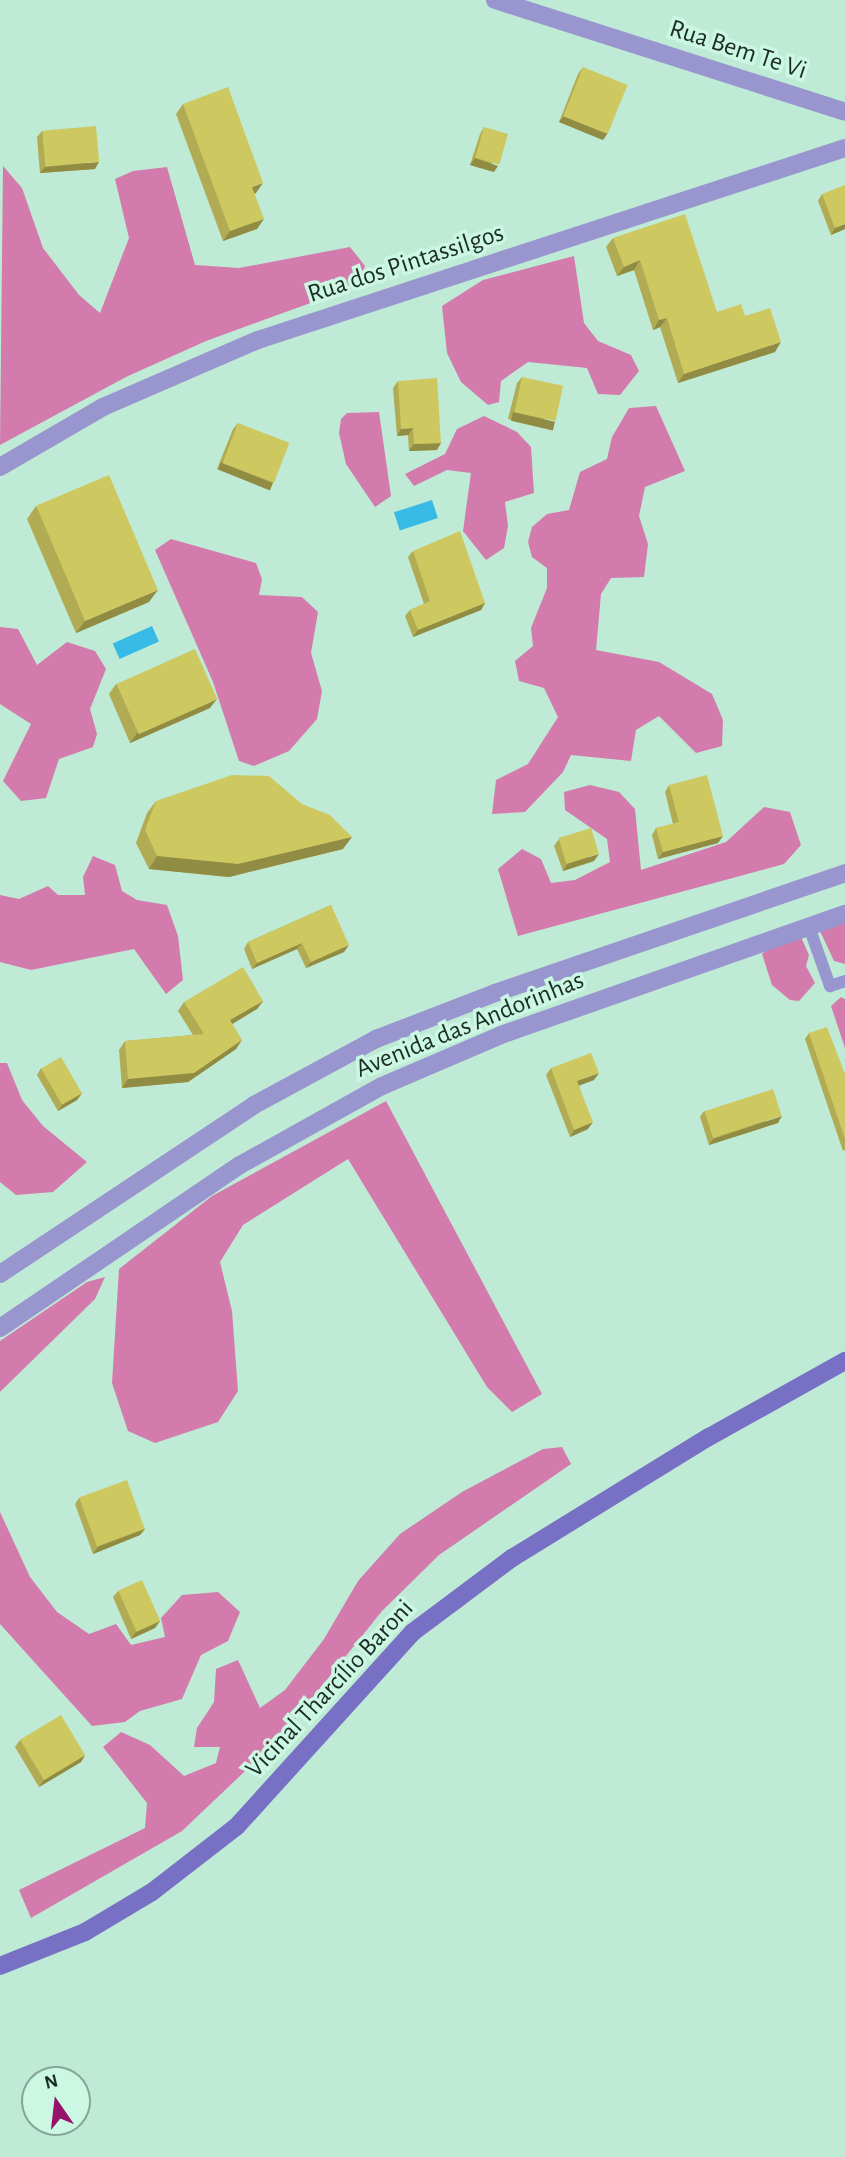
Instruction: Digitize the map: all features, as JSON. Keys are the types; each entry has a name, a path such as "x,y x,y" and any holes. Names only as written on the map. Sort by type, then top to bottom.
{"main road":[{"name":"Vicinal Tharcílio Baroni","path":"0,1966 85,1932 152,1892 237,1826 413,1632 512,1558 709,1437 845,1361"}],"street":[{"name":"Rua Bem Te Vi","path":"495,0 845,112"},
{"name":"Rua dos Pintassilgos","path":"0,467 103,407 258,340 845,148"},
{"name":"Avenida das Andorinhas","path":"0,1274 254,1105 376,1039 495,993 845,873"},
{"name":"Avenida das Andorinhas","path":"0,1328 240,1165 382,1086 501,1035 845,914"}],"lane":[{"path":"809,927 830,986 845,981"}],"shaded area":[{"path":"3,166 22,188 43,248 79,295 100,313 129,238 115,179 133,171 167,167 195,265 239,268 350,247 365,266 360,285 206,341 126,377 0,445"},
{"path":"574,256 584,323 598,341 631,355 639,371 620,395 598,394 587,368 528,362 501,381 499,402 488,405 461,382 447,353 442,306 483,280"},
{"path":"656,406 685,471 645,487 639,516 648,544 644,577 611,578 601,594 596,650 659,662 712,694 723,720 722,746 696,753 659,716 636,730 631,761 571,755 563,772 525,812 492,814 496,780 528,764 558,717 544,688 519,681 515,661 533,646 531,628 547,588 547,568 532,557 528,542 532,527 547,514 569,510 580,472 607,459 612,437 629,408"},
{"path":"379,412 391,496 375,507 346,464 339,433 341,419 347,413"},
{"path":"484,416 517,432 531,447 534,493 505,502 508,526 504,548 486,560 463,531 471,473 447,470 414,486 405,474 445,454 457,429"},
{"path":"171,539 256,563 262,579 259,595 302,597 318,612 311,653 322,691 317,719 289,751 254,766 239,761 213,682 155,550"},
{"path":"0,627 18,629 37,665 67,642 95,651 106,669 90,709 97,734 93,747 59,759 46,798 21,801 3,781 31,724 0,704"},
{"path":"590,785 619,792 635,809 641,870 726,842 764,807 790,812 801,845 784,864 518,936 498,869 522,849 541,859 551,883 575,880 610,862 607,839 565,810 564,792"},
{"path":"93,856 115,865 122,891 137,900 167,905 178,936 183,980 166,994 134,949 31,970 0,962 0,895 19,899 48,886 58,895 85,895 83,877"},
{"path":"845,921 845,964 834,961 820,931"},
{"path":"801,937 809,955 806,966 815,983 799,1001 790,1000 772,985 762,954 773,945"},
{"path":"841,997 845,999 845,1048 831,1006"},
{"path":"0,1063 7,1063 22,1100 43,1126 87,1162 53,1192 16,1195 0,1182"},
{"path":"386,1101 542,1394 512,1412 487,1387 348,1159 243,1225 220,1262 232,1311 238,1391 218,1422 155,1443 128,1431 112,1383 119,1269 212,1196"},
{"path":"105,1277 95,1299 0,1392 0,1341 87,1282"},
{"path":"562,1447 571,1464 439,1555 382,1611 281,1737 182,1831 31,1918 19,1890 145,1828 147,1803 103,1747 121,1732 150,1745 184,1776 216,1763 220,1747 194,1747 197,1728 214,1702 216,1669 238,1660 260,1708 285,1690 324,1639 358,1581 400,1534 462,1492 543,1449"},
{"path":"0,1512 30,1577 57,1612 89,1634 116,1624 131,1645 165,1637 161,1618 182,1595 218,1592 240,1612 228,1641 201,1655 182,1699 140,1711 125,1722 92,1726 0,1624"}],"water":[{"path":"432,500 438,518 400,530 394,512"},
{"path":"152,626 159,642 120,659 113,643"}],"building":[{"path":"583,67 628,85 608,134 563,116"},
{"path":"228,87 263,183 252,187 264,219 230,231 183,104"},
{"path":"96,126 99,162 45,167 42,131"},
{"path":"484,127 508,134 499,165 475,158"},
{"path":"845,185 845,224 835,228 822,194"},
{"path":"685,214 717,312 741,304 745,316 770,308 781,342 684,374 667,318 659,320 640,260 624,267 613,238"},
{"path":"522,377 563,386 556,421 515,412"},
{"path":"437,378 441,443 414,444 413,428 401,429 398,381"},
{"path":"238,423 289,443 274,483 223,463"},
{"path":"109,475 158,590 85,621 36,506"},
{"path":"460,531 485,603 418,630 410,610 430,601 413,551"},
{"path":"195,649 217,699 139,734 116,684"},
{"path":"232,775 269,776 302,804 330,815 352,837 238,864 157,856 145,830 156,801"},
{"path":"707,775 723,836 663,852 656,828 679,822 669,785"},
{"path":"591,828 599,854 566,864 558,838"},
{"path":"331,905 349,945 311,962 302,943 257,963 248,942"},
{"path":"243,967 263,1001 230,1020 242,1040 194,1073 128,1079 125,1041 204,1034 184,1002"},
{"path":"827,1027 845,1074 845,1139 809,1033"},
{"path":"591,1053 599,1073 577,1081 593,1122 574,1130 551,1068"},
{"path":"61,1057 82,1093 62,1105 41,1068"},
{"path":"773,1089 782,1116 713,1138 705,1111"},
{"path":"127,1480 145,1529 97,1546 79,1497"},
{"path":"142,1580 160,1621 137,1632 118,1591"},
{"path":"61,1715 85,1755 44,1780 20,1740"}]}
